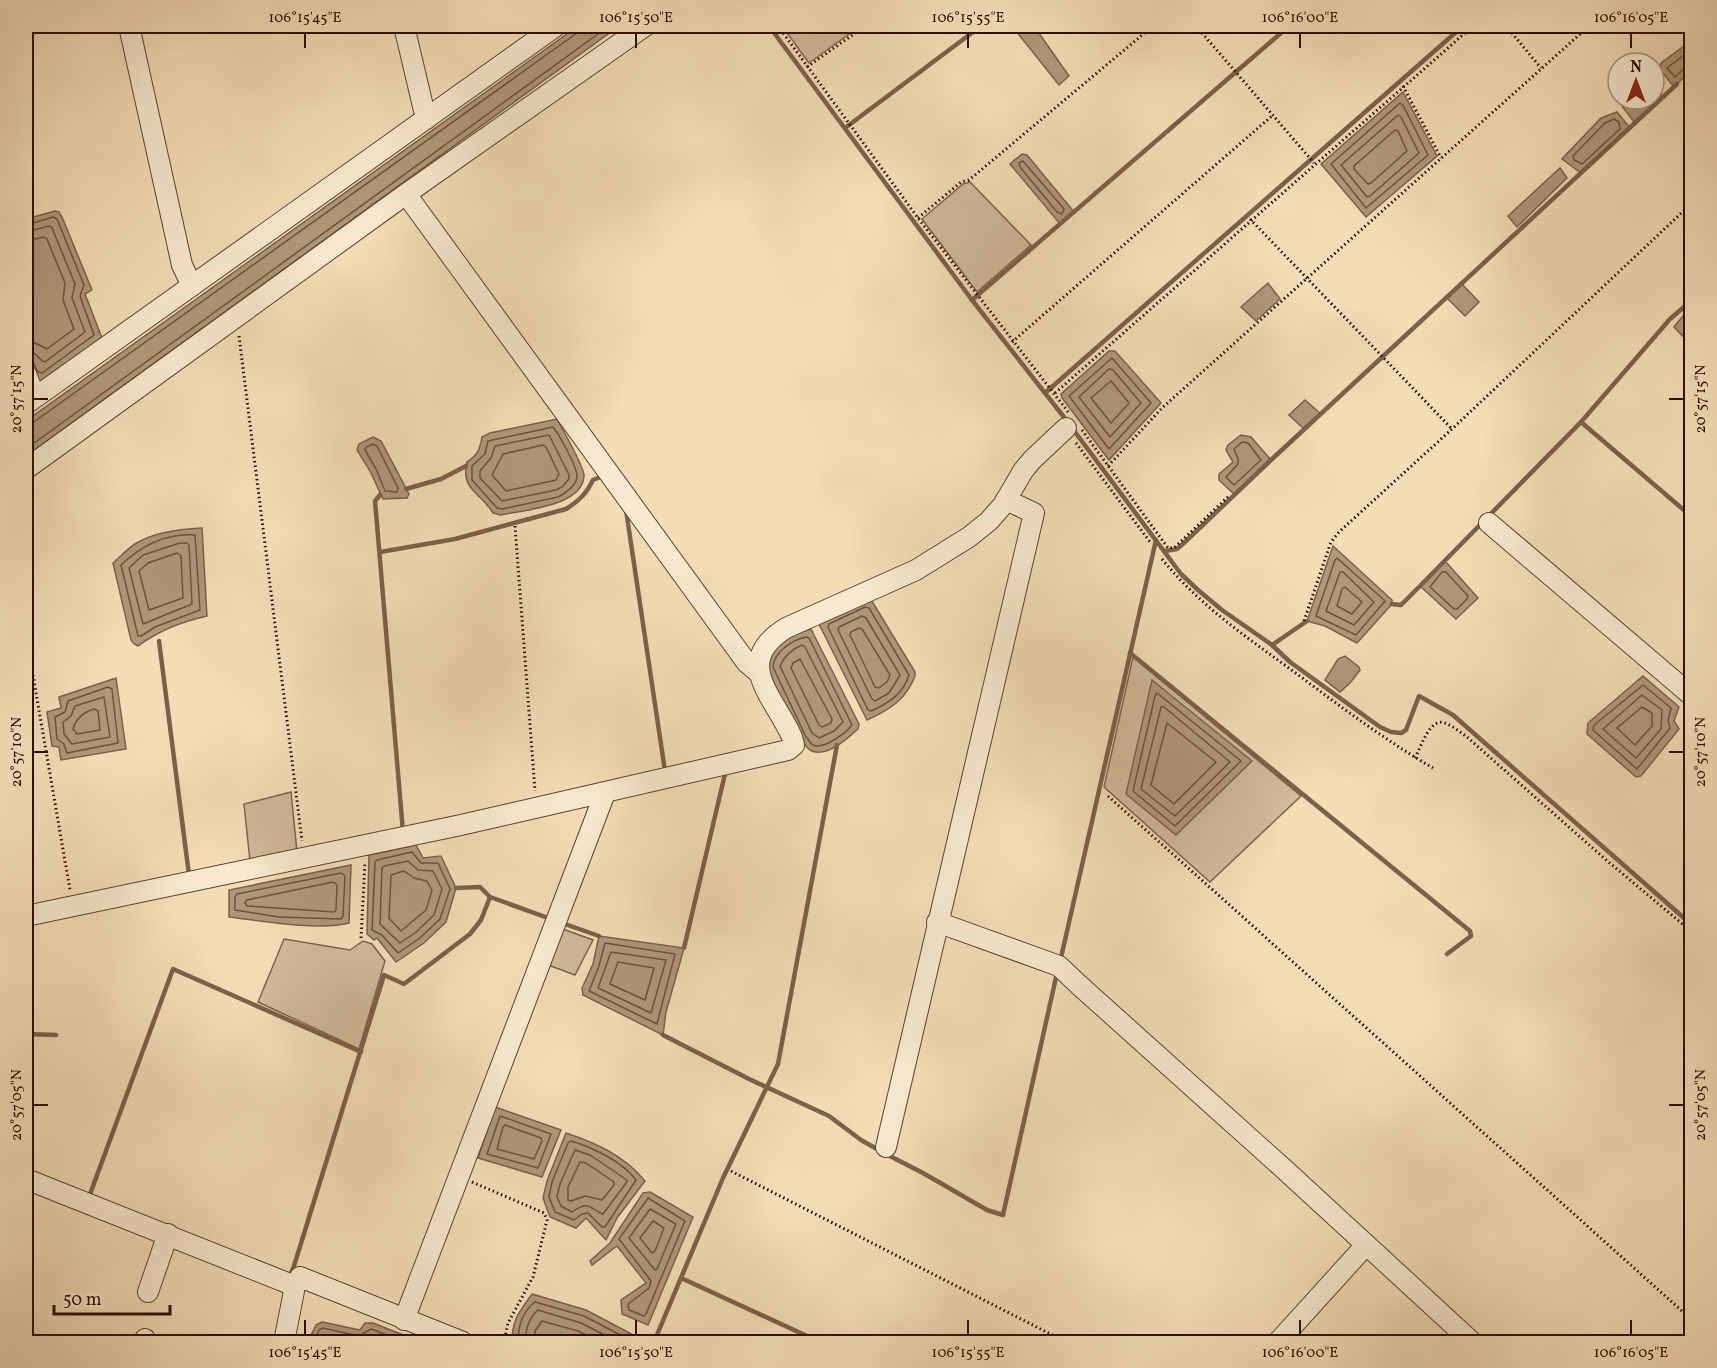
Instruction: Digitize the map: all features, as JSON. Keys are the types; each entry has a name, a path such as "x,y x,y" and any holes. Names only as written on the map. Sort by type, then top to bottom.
{"street":[{"path":"129,26 182,265 192,286"},
{"path":"404,26 426,118"},
{"path":"26,375 30,400 556,26"},
{"path":"26,469 406,194 645,26"},
{"path":"26,916 605,793 783,752 794,745 792,736 758,672 747,663 406,194"},
{"path":"758,672 758,659 767,642 776,634 916,570 943,555 989,522 1032,460 1074,426"},
{"path":"886,1147 1034,513 1006,500"},
{"path":"1489,523 1692,696"},
{"path":"404,1320 605,793"},
{"path":"937,922 1049,962 1067,972 1472,1342"},
{"path":"26,1179 294,1286"},
{"path":"148,1292 168,1234"},
{"path":"1278,1342 1366,1245"},
{"path":"284,1342 294,1286 300,1277 463,1342"}],"path":[{"path":"778,26 918,218 1012,342 1054,393 1150,542"},
{"path":"807,68 865,26"},
{"path":"918,218 961,182 969,180 1153,26"},
{"path":"1196,26 1314,163"},
{"path":"1054,393 1473,26"},
{"path":"1506,26 1541,69"},
{"path":"1108,466 1163,407 1589,26"},
{"path":"1403,86 1441,158"},
{"path":"1012,342 1273,115"},
{"path":"1304,621 1331,542 1339,532 1692,203"},
{"path":"1250,219 1452,429"},
{"path":"237,316 304,858"},
{"path":"1686,417 1692,412"},
{"path":"1074,426 1108,466 1168,548 1174,548 1230,495"},
{"path":"515,526 536,808"},
{"path":"1162,559 1181,583 1218,616 1370,728 1433,768"},
{"path":"26,635 73,907"},
{"path":"1415,758 1432,726 1438,722 1467,736 1605,859 1692,932"},
{"path":"1108,796 1692,1320"},
{"path":"361,938 365,845"},
{"path":"732,1171 1066,1342"},
{"path":"459,1176 544,1213 547,1220 533,1277 508,1323 504,1342"}],"shaded area":[{"path":"782,26 860,26 809,63"},
{"path":"970,182 1031,245 977,292 922,219 963,184"},
{"path":"1133,657 1301,796 1210,882 1104,787"},
{"path":"291,792 297,852 250,861 244,804"},
{"path":"560,928 593,940 575,975 548,965"},
{"path":"284,939 350,950 363,941 372,944 385,961 359,1049 258,1002"}],"water":[{"path":"578,26 619,26 26,456 26,421"},
{"path":"1012,26 1034,26 1069,76 1059,85"},
{"path":"1691,41 1691,70 1674,87 1666,77 1666,59"},
{"path":"1403,92 1437,156 1366,217 1321,164"},
{"path":"1626,111 1648,111 1635,123"},
{"path":"1617,112 1630,128 1581,173 1562,159 1601,118"},
{"path":"1022,154 1027,155 1074,212 1060,224 1010,164"},
{"path":"1560,168 1567,178 1517,227 1508,216"},
{"path":"55,211 59,212 62,217 92,290 85,294 102,338 42,381 33,376 26,359 26,219"},
{"path":"1268,283 1280,299 1256,321 1241,307"},
{"path":"1462,284 1479,302 1465,316 1447,298"},
{"path":"1691,306 1691,345 1674,327"},
{"path":"1109,351 1115,351 1161,403 1109,460 1061,394"},
{"path":"1305,400 1321,414 1304,429 1289,415"},
{"path":"557,419 583,470 581,485 574,494 551,505 501,515 493,513 466,478 467,462 478,451 482,437 490,433"},
{"path":"1241,435 1251,437 1271,460 1235,495 1219,480 1219,474 1233,462 1226,450 1228,445"},
{"path":"373,437 381,441 409,494 407,498 383,499 357,450 359,444"},
{"path":"202,528 207,616 171,627 138,646 134,644 131,640 113,563 142,540 176,530"},
{"path":"1333,546 1392,600 1392,604 1357,643 1325,626 1307,621"},
{"path":"1445,561 1478,598 1456,619 1420,586"},
{"path":"870,598 915,672 915,676 902,698 867,720 818,622"},
{"path":"811,629 859,724 858,729 843,741 831,749 818,752 812,751 800,738 767,669 768,661 775,648 788,638"},
{"path":"1345,656 1360,670 1340,692 1325,680 1338,659"},
{"path":"1643,676 1679,707 1674,721 1679,729 1641,776 1636,777 1587,734 1588,723"},
{"path":"116,678 126,749 61,760 59,747 52,746 47,712 61,708 59,697"},
{"path":"1152,680 1252,761 1176,835 1126,794"},
{"path":"416,845 423,858 441,856 456,888 446,922 424,943 396,962 377,938 374,940 367,934 369,855"},
{"path":"351,865 349,923 306,926 229,917 229,890"},
{"path":"599,936 684,948 666,1012 663,1035 583,995 582,988 593,964"},
{"path":"495,1107 561,1130 542,1177 478,1158"},
{"path":"566,1133 619,1157 645,1181 617,1218 606,1240 586,1218 576,1228 550,1217 543,1198 547,1181"},
{"path":"650,1192 693,1217 648,1325 622,1314 621,1300 646,1283 617,1246 592,1265 590,1261 610,1243 643,1193"},
{"path":"532,1294 586,1310 641,1339 639,1342 512,1342 517,1316"},
{"path":"322,1322 360,1330 365,1323 373,1323 421,1342 308,1342 316,1325"}],"waterway":[{"path":"769,26 972,300 1067,421"},
{"path":"845,128 981,26"},
{"path":"972,300 1289,26"},
{"path":"1045,393 1463,26"},
{"path":"1165,551 1177,549 1185,542 1677,84"},
{"path":"1392,604 1401,605 1420,586 1581,422 1670,319 1692,300"},
{"path":"1581,422 1692,517"},
{"path":"1072,428 1181,574 1222,610 1380,727 1391,732 1401,733 1406,730 1419,696 1453,715 1692,925"},
{"path":"406,489 441,479 466,466"},
{"path":"380,552 455,539 566,509 582,497 593,480 603,476"},
{"path":"380,495 375,501 403,832"},
{"path":"626,510 665,771"},
{"path":"1060,962 1156,540"},
{"path":"1272,645 1307,621"},
{"path":"159,641 189,875"},
{"path":"1130,653 1470,931 1471,936 1447,954"},
{"path":"654,1342 723,1178 778,1064 837,745"},
{"path":"684,948 725,774"},
{"path":"456,888 480,887 490,897 551,919"},
{"path":"288,1275 290,1276 294,1266 384,975 404,984 470,934 481,920 490,897"},
{"path":"562,923 599,936"},
{"path":"89,1197 173,969 361,1052"},
{"path":"663,1035 749,1079 829,1116 861,1140 987,1210 1003,1215 1057,973"},
{"path":"26,1034 56,1035"},
{"path":"681,1278 820,1342"}]}
